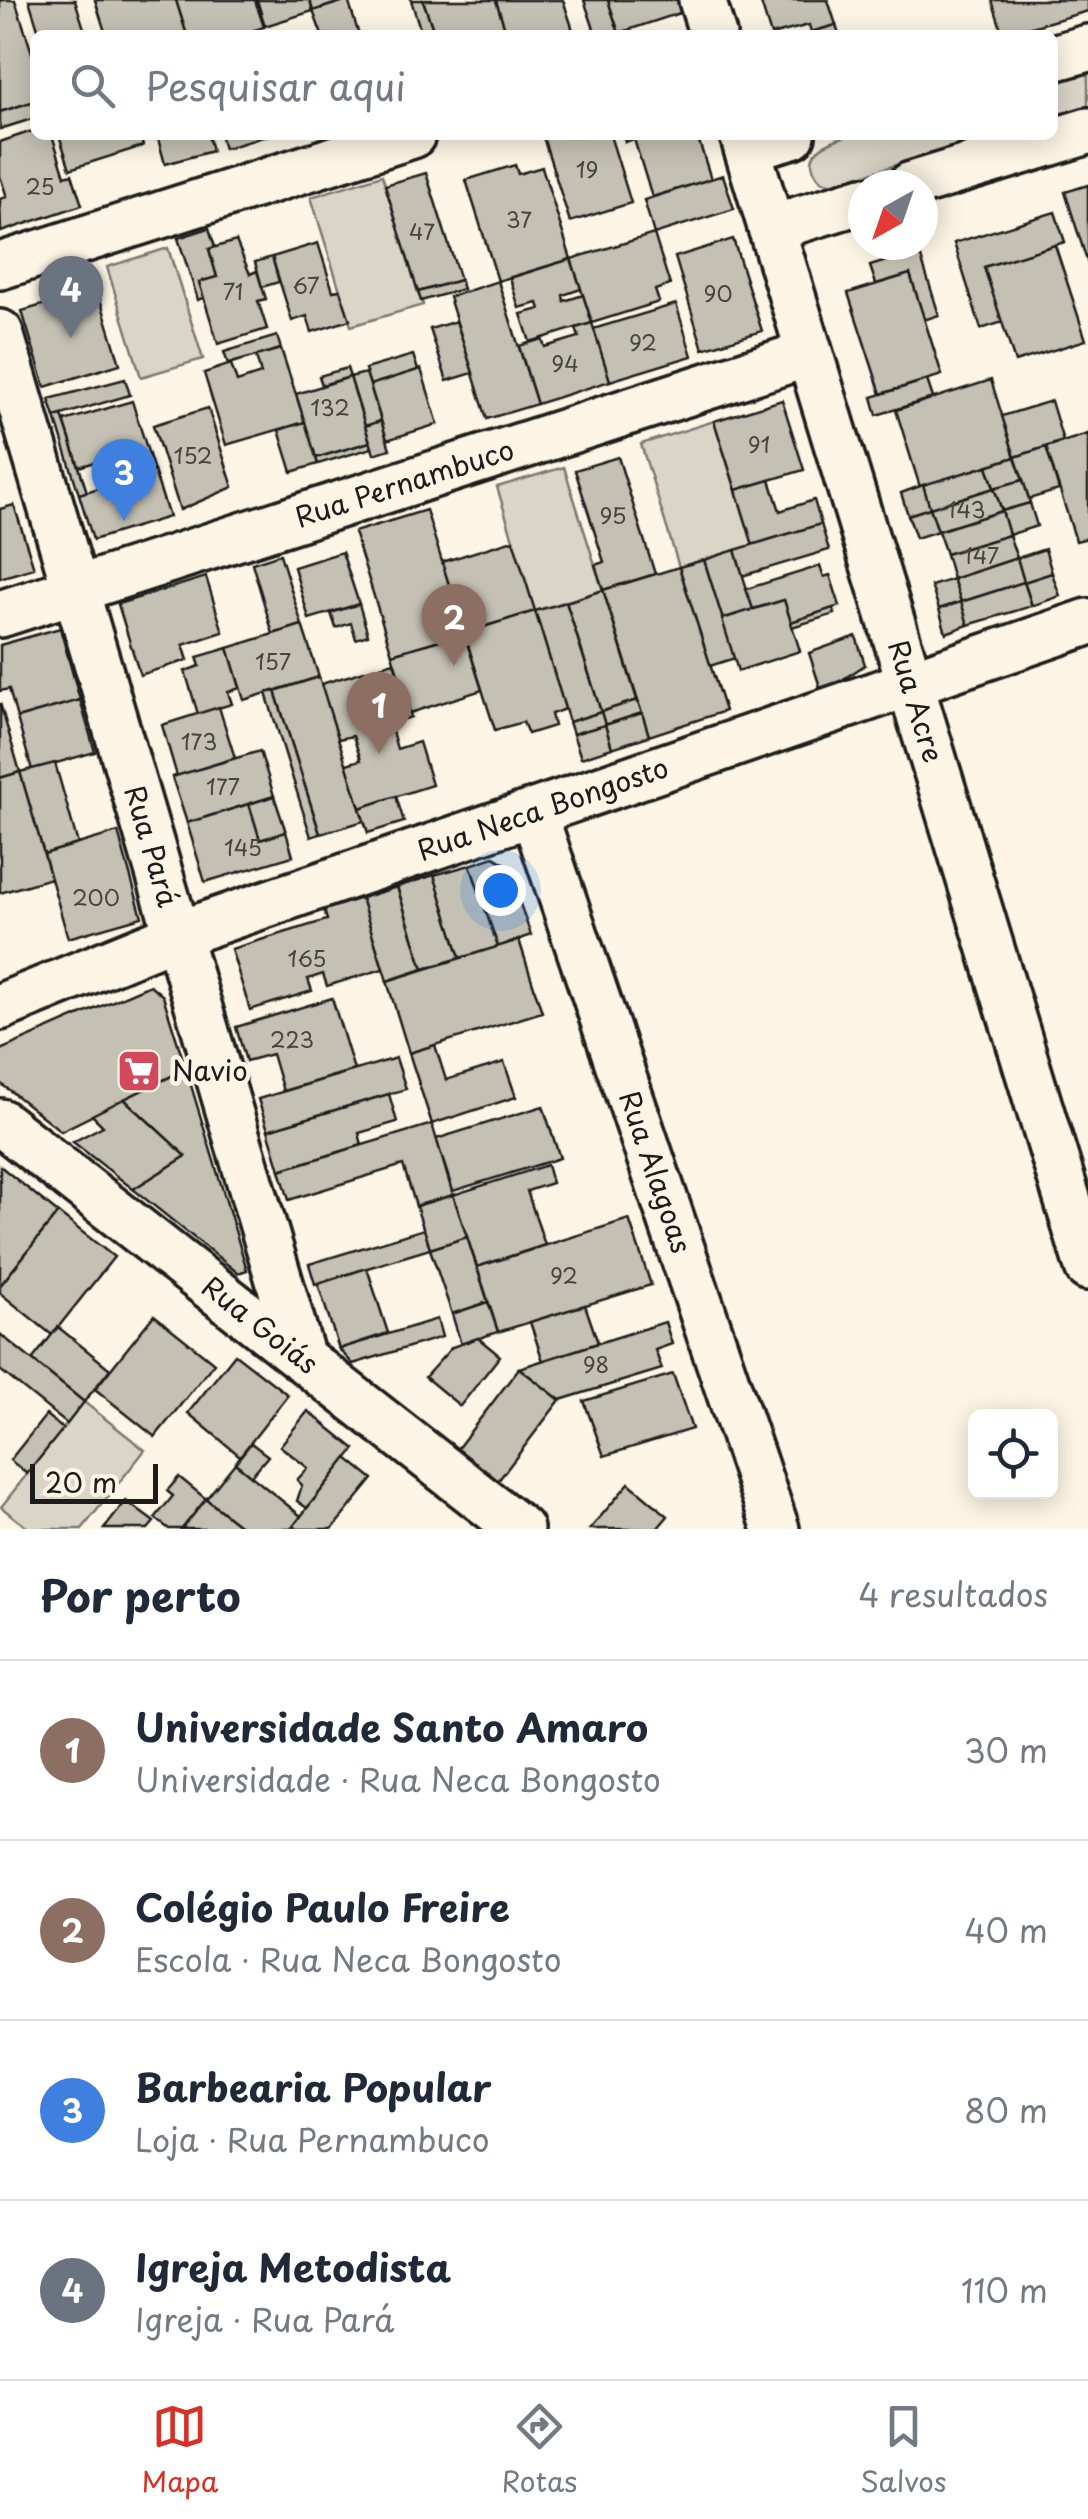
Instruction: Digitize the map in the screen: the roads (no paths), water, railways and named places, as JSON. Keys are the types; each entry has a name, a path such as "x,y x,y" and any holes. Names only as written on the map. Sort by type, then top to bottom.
{"street":[{"path":"702,0 711,30"},
{"path":"1058,57 1088,48"},
{"path":"1058,139 1088,130"},
{"path":"0,266 396,140"},
{"path":"938,176 1056,140"},
{"name":"Rua Acre","path":"745,142 1088,1267"},
{"path":"771,228 848,205"},
{"name":"Rua Pará","path":"0,333 302,1358"},
{"name":"Rua Pernambuco","path":"0,614 807,354"},
{"name":"Rua Neca Bongosto","path":"0,1008 179,934 1088,622"},
{"name":"Rua Alagoas","path":"534,814 776,1529"},
{"name":"Rua Goiás","path":"0,1122 520,1529"}],"place":[{"name":"Igreja Metodista","path":"71,338"},
{"name":"Barbearia Popular","path":"124,521"},
{"name":"Colégio Paulo Freire","path":"454,666"},
{"name":"Universidade Santo Amaro","path":"379,754"},
{"name":"Navio","path":"139,1071"}]}
